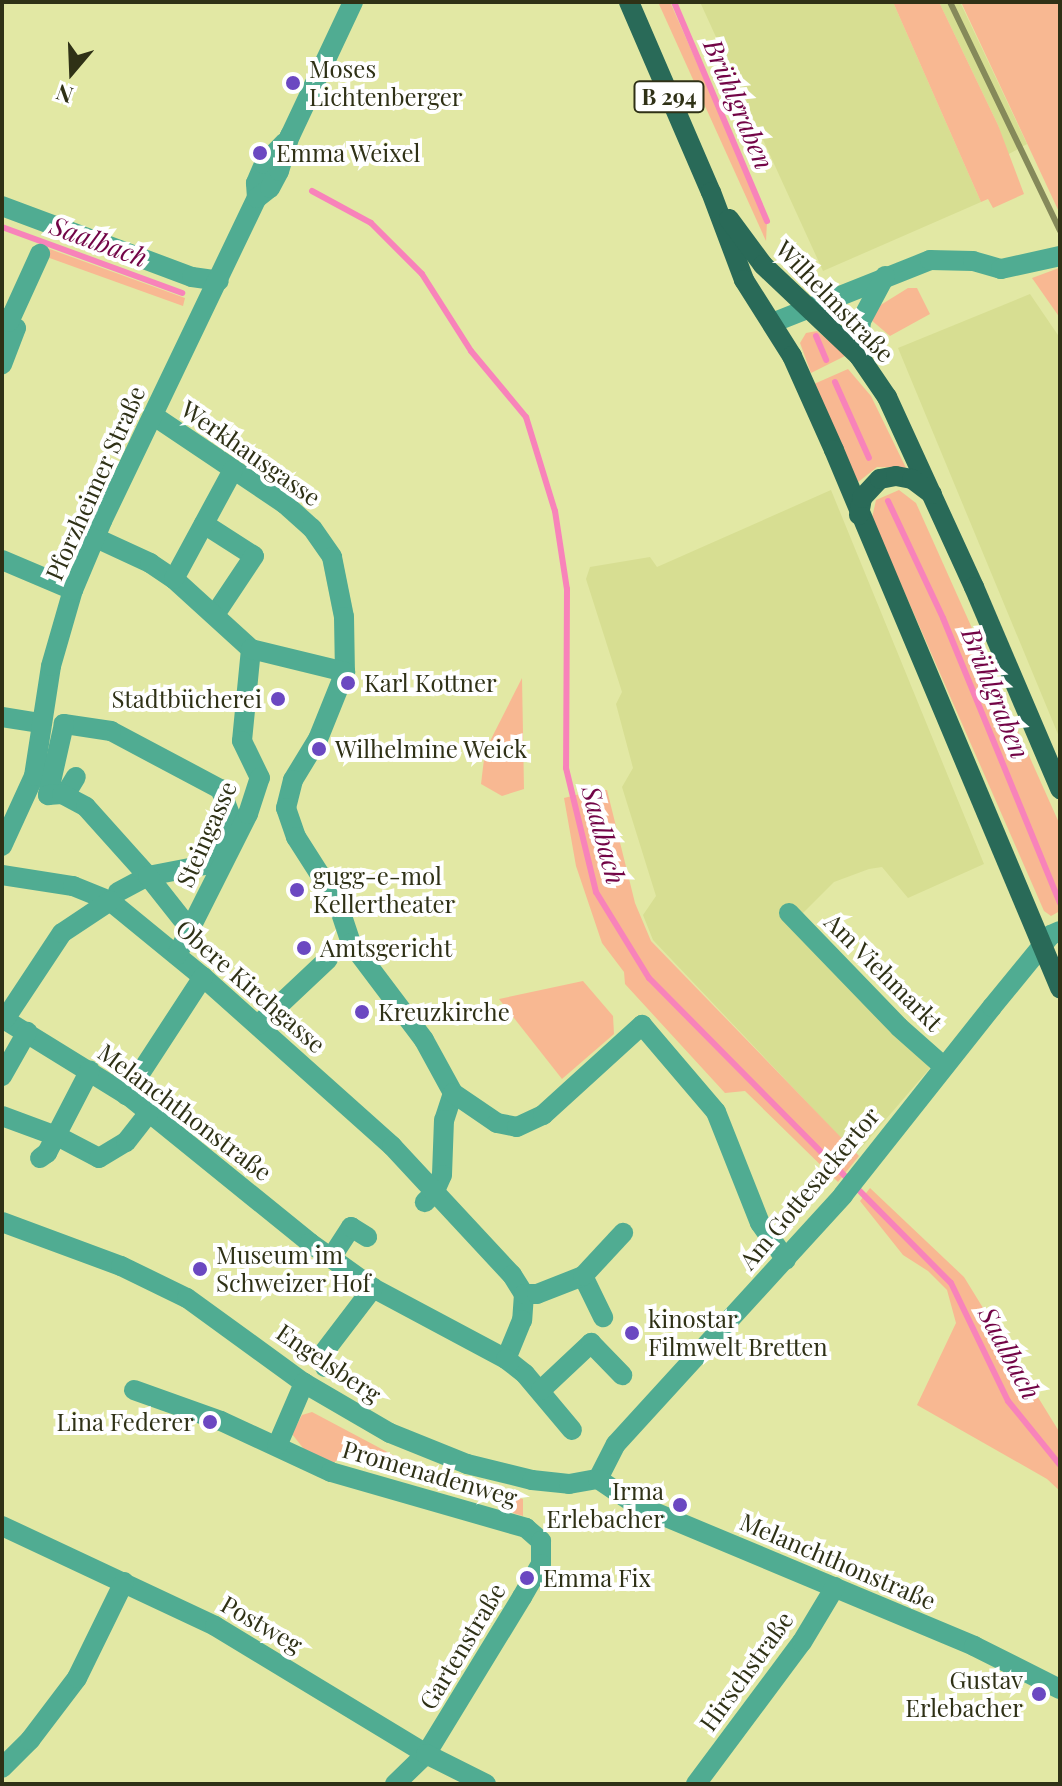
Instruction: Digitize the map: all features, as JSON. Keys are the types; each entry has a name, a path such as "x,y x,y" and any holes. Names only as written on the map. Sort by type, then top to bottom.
{"main road":[{"name":"Wilhelmstraße","path":"629,2 711,192 744,280 792,356 1060,988"},
{"name":"Wilhelmstraße","path":"711,192 763,265 811,307 859,356 899,419 1060,789"},
{"path":"859,515 862,498 880,479 896,476 912,479 932,494"}],"street":[{"name":"Pforzheimer Straße","path":"2,846 34,776 51,666 73,590 209,292 219,281 257,198 256,183 264,164 290,136 353,2"},
{"path":"2,206 192,277 219,281"},
{"path":"2,364 16,337 16,328 6,320 40,254"},
{"path":"772,323 930,260 973,261 1001,269 1060,256"},
{"path":"859,356 861,321 885,276"},
{"name":"Werkhausgasse","path":"154,416 285,504 312,528 332,557 344,617 345,672"},
{"path":"174,579 233,470"},
{"path":"204,524 254,556 216,613"},
{"path":"96,538 150,563 174,579 216,613 251,649 345,672 324,726 293,780 286,808 296,837 337,901 351,943 408,1016 453,1093 497,1123 517,1127 543,1115 642,1025 716,1112 760,1223 786,1260"},
{"path":"2,560 73,590"},
{"path":"251,649 242,741 260,778 276,776 293,780"},
{"path":"2,717 41,723"},
{"path":"3,1018 62,933 148,876 205,865 231,817 220,789 111,731 64,724 48,795 71,786 86,807 148,876 182,919"},
{"name":"Steingasse","path":"177,955 248,814 260,778"},
{"name":"Obere Kirchgasse","path":"2,875 73,886 114,897 392,1146 429,1197 534,1292"},
{"name":"Am Viehmarkt","path":"789,913 899,1027 944,1067"},
{"name":"Am Gottesackertor","path":"598,1479 616,1444 843,1195 1042,947 1060,931"},
{"path":"258,1025 328,959"},
{"path":"126,1095 203,977"},
{"name":"Melanchthonstraße","path":"3,1018 126,1095 373,1288 506,1359 541,1390 572,1430"},
{"path":"2,1076 27,1032"},
{"path":"45,1157 90,1070"},
{"path":"429,1197 444,1167 444,1120 453,1093"},
{"path":"2,1116 57,1136 97,1162 126,1142 149,1113"},
{"name":"Engelsberg","path":"2,1222 121,1266 187,1298 304,1383 390,1433 467,1464 557,1483 598,1479"},
{"path":"331,1258 351,1227 367,1237"},
{"path":"506,1359 534,1292 583,1276 623,1233"},
{"path":"583,1276 597,1323 622,1375"},
{"path":"325,1367 321,1356 373,1288"},
{"path":"541,1390 597,1323"},
{"path":"277,1446 304,1383"},
{"name":"Promenadenweg","path":"134,1390 221,1421 364,1484 526,1528"},
{"name":"Melanchthonstraße","path":"598,1479 635,1504 974,1646 1060,1689"},
{"name":"Postweg","path":"2,1526 215,1626 426,1754 486,1784"},
{"name":"Gartenstraße","path":"395,1784 426,1754 541,1564 541,1541 526,1528"},
{"path":"2,1768 30,1740 77,1678 124,1582"},
{"name":"Hirschstraße","path":"696,1784 802,1642 835,1587"}],"shaded area":[{"path":"658,2 670,2 767,221 766,241"},
{"path":"700,2 893,2 981,202 823,271"},
{"path":"893,2 939,2 998,125 1024,194 993,208 988,199 981,202"},
{"path":"939,2 960,2 1027,144 1007,155 998,125"},
{"path":"961,2 1060,2 1060,214"},
{"path":"47,248 185,298 183,306 44,256"},
{"path":"1060,269 1060,318 1032,278"},
{"path":"908,288 917,288 930,314 890,336 870,319 879,306"},
{"path":"1030,294 1060,338 1060,739 898,348"},
{"path":"817,331 847,355 811,373 800,343 806,333"},
{"path":"848,369 871,396 906,468 877,467 857,483 814,384"},
{"path":"831,490 984,864 908,898 882,867 869,869 834,882 789,927 930,1068 856,1154 653,940 643,915 656,896 622,787 633,768 616,704 622,692 586,579 590,567 650,557 657,567"},
{"path":"899,490 916,503 1060,825 1060,911 1051,916 1044,911 872,518 876,500"},
{"path":"522,678 524,789 502,796 481,784 485,751"},
{"path":"607,790 635,903 651,941 859,1156 838,1182 745,1091 725,1093 625,984 624,972 602,943 576,866 564,798"},
{"path":"583,981 613,1016 614,1034 562,1079 499,999"},
{"path":"870,1188 964,1277 1060,1433 1060,1491 1047,1479 917,1405 956,1323 947,1290 928,1271 903,1255 860,1201"},
{"path":"312,1412 393,1455 448,1479 523,1499 523,1516 513,1513 510,1505 439,1485 350,1453 331,1464 307,1453 292,1434 302,1415"}],"waterway":[{"name":"Brühlgraben","path":"674,2 767,221"},
{"name":"Saalbach","path":"312,191 371,223 422,274 471,351 526,417 555,511 567,589 566,768 596,892 649,978 951,1283 1008,1401 1060,1465"},
{"name":"Saalbach","path":"2,227 182,293"},
{"name":"Brühlgraben","path":"816,336 826,360"},
{"name":"Brühlgraben","path":"835,382 869,458"},
{"name":"Brühlgraben","path":"888,501 943,618 1060,903"}],"railway":[{"path":"950,2 1060,231"}],"place":[{"name":"Moses Lichtenberger","path":"293,83"},
{"name":"Emma Weixel","path":"260,153"},
{"name":"Karl Kottner","path":"348,683"},
{"name":"Stadtbücherei","path":"278,699"},
{"name":"Wilhelmine Weick","path":"319,749"},
{"name":"gugg-e-mol Kellertheater","path":"297,890"},
{"name":"Amtsgericht","path":"304,948"},
{"name":"Kreuzkirche","path":"362,1012"},
{"name":"Museum im Schweizer Hof","path":"200,1269"},
{"name":"kinostar Filmwelt Bretten","path":"632,1333"},
{"name":"Lina Federer","path":"210,1422"},
{"name":"Irma Erlebacher","path":"680,1505"},
{"name":"Emma Fix","path":"527,1578"},
{"name":"Gustav Erlebacher","path":"1039,1694"}]}
